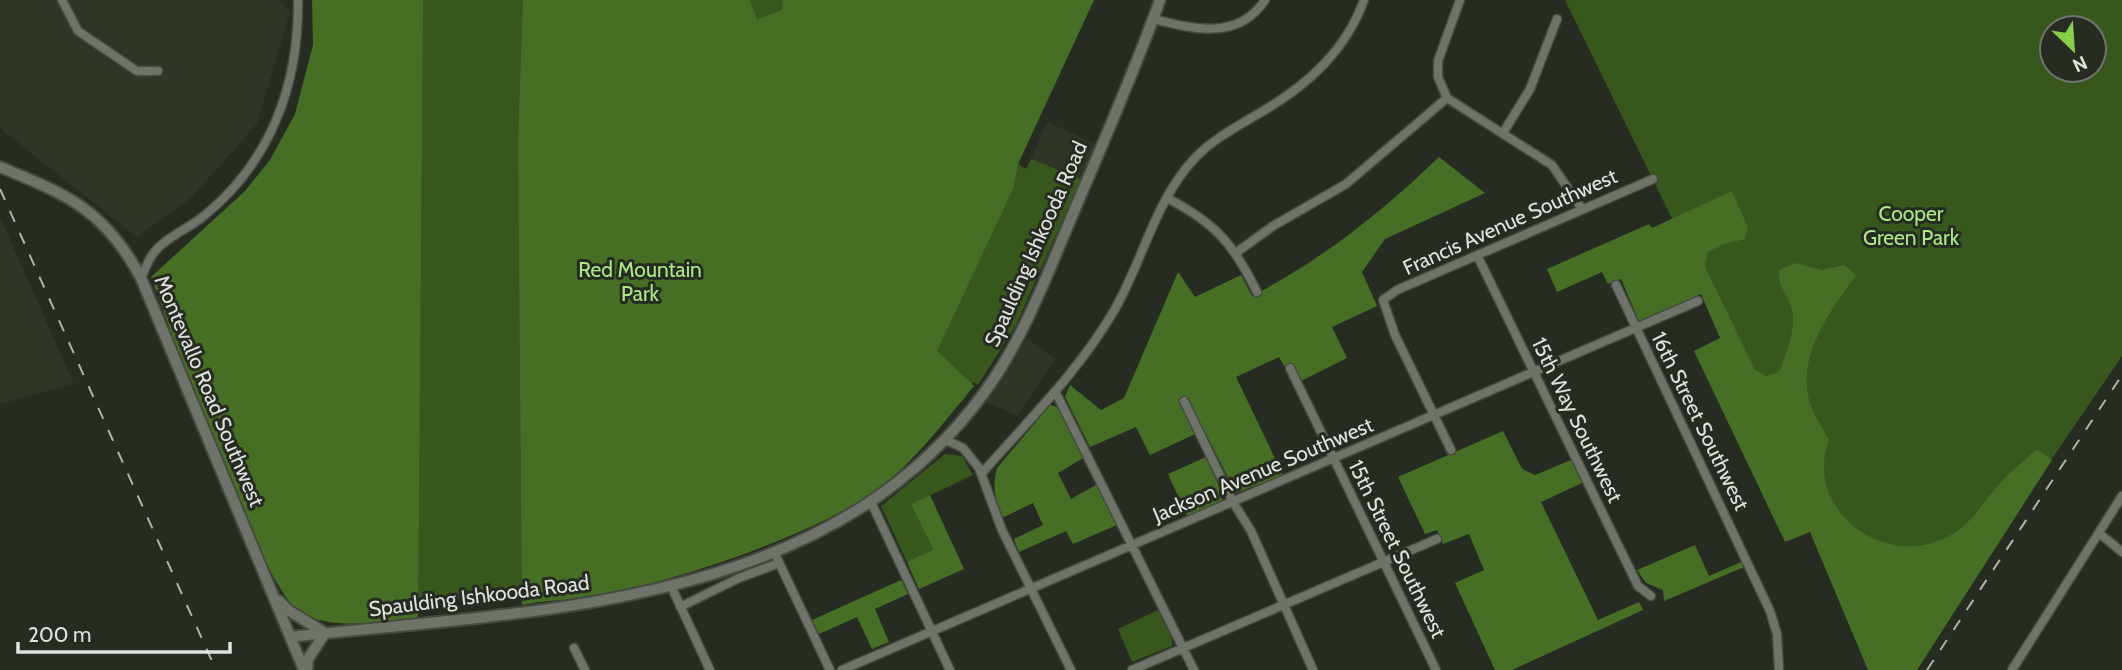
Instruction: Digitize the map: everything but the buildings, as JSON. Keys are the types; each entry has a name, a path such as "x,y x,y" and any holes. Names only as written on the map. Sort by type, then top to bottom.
{"street":[{"path":"62,0 78,31 137,71 159,71"},
{"path":"141,278 153,252 204,216 235,187 271,135 288,92 294,60 298,0"},
{"name":"Spaulding Ishkooda Road","path":"290,637 443,623 607,600 671,586 776,557 871,502 907,476 946,440 986,390 1013,349 1160,0"},
{"path":"1153,19 1201,29 1226,28 1250,17 1265,0"},
{"path":"982,473 1055,391 1116,309 1177,179 1207,146 1285,97 1328,61 1354,26 1364,0"},
{"path":"1460,0 1438,61 1438,77 1447,98 1552,164 1582,209"},
{"path":"1503,133 1530,89 1557,19"},
{"path":"1237,252 1273,226 1346,184 1447,98"},
{"name":"Montevallo Road Southwest","path":"0,167 54,190 96,216 124,247 141,278 306,670"},
{"name":"Francis Avenue Southwest","path":"1434,415 1395,335 1383,300 1397,290 1653,179"},
{"path":"1167,198 1212,227 1237,252 1257,292"},
{"name":"15th Way Southwest","path":"1477,255 1638,586 1651,596"},
{"name":"16th Street Southwest","path":"1616,285 1752,570 1775,626 1780,653 1779,670"},
{"name":"Jackson Avenue Southwest","path":"842,670 1698,301"},
{"name":"15th Street Southwest","path":"1290,368 1436,670"},
{"path":"1055,391 1194,670"},
{"path":"1184,401 1233,502 1251,531 1313,670"},
{"path":"1434,415 1451,450"},
{"path":"946,440 963,448 982,473 993,510 1071,670"},
{"path":"2013,670 2122,496"},
{"path":"871,502 950,670"},
{"path":"2099,533 2122,552"},
{"path":"1132,670 1437,539"},
{"path":"680,607 776,557 830,670"},
{"path":"671,586 710,670"},
{"path":"273,595 288,610 325,633 308,659 306,670"},
{"path":"574,648 585,670"}],"shaded area":[{"path":"0,0 279,0 290,12 257,124 192,197 137,237 3,131 0,125"},
{"path":"1047,122 1096,144 1081,179 1031,159"},
{"path":"0,217 74,384 0,404"},
{"path":"1027,338 1055,359 1018,416 986,402"}],"green space":[{"path":"312,0 423,0 418,619 358,624 328,622 301,613 284,595 242,512 197,402 151,277 245,191 270,160 295,114 313,45"},
{"name":"Red Mountain Park","path":"418,0 1091,0 1018,164 1026,169 1031,159 1081,179 1016,325 978,385 973,382 965,398 867,497 661,576 335,613"},
{"name":"Red Mountain Park","path":"523,0 750,0 757,20 782,10 783,0 1094,0 1018,164 1013,189 937,351 974,386 911,460 866,497 809,527 743,554 675,577 612,593 522,605 518,143"},
{"name":"Cooper Green Park","path":"1565,0 2122,0 2122,356 1908,670 1893,670"},
{"path":"1439,157 1485,193 1385,239 1362,272 1377,306 1332,327 1347,358 1301,381 1292,363 1284,366 1279,357 1236,377 1283,475 1236,493 1204,430 1150,455 1136,427 1090,447 1065,397 1070,385 1101,410 1124,398 1178,272 1195,297 1241,275 1252,296 1278,282 1351,233 1396,197"},
{"path":"1732,191 1748,228 1745,239 1724,244 1708,252 1705,267 1755,370 1767,376 1779,372 1790,340 1793,314 1781,286 1779,270 1795,263 1822,270 1844,265 1856,275 1817,336 1807,371 1811,406 1829,440 1824,460 1827,488 1836,507 1853,526 1866,535 1895,545 1925,545 1954,533 1968,522 2001,482 2037,449 2052,460 1917,670 1868,670 1810,532 1785,542 1694,351 1720,338 1701,294 1639,321 1621,279 1608,284 1602,272 1557,292 1547,269 1649,224 1652,228"},
{"path":"1050,405 1057,407 1083,458 1058,473 1071,499 1096,485 1117,525 1073,544 1066,531 1019,552 1014,539 1043,525 1033,503 1002,518 995,493 995,475 997,468"},
{"path":"1503,431 1522,469 1535,475 1571,460 1582,483 1541,502 1598,620 1639,602 1643,610 1512,670 1495,670 1455,583 1484,570 1469,534 1443,544 1437,530 1425,534 1398,477"},
{"path":"945,454 962,456 973,475 912,504 933,551 907,562 881,506"},
{"path":"1206,457 1223,495 1222,500 1187,516 1168,474"},
{"path":"930,495 964,569 919,589 907,562 933,550 911,504"},
{"path":"1695,545 1709,576 1741,562 1744,567 1664,601 1663,590 1646,583 1637,570"},
{"path":"901,580 908,594 875,609 889,642 872,649 857,617 819,634 812,620"},
{"path":"1158,610 1172,638 1172,646 1132,662 1118,629"}],"railway":[{"path":"0,189 216,670"},
{"path":"1927,670 2122,375"}]}
